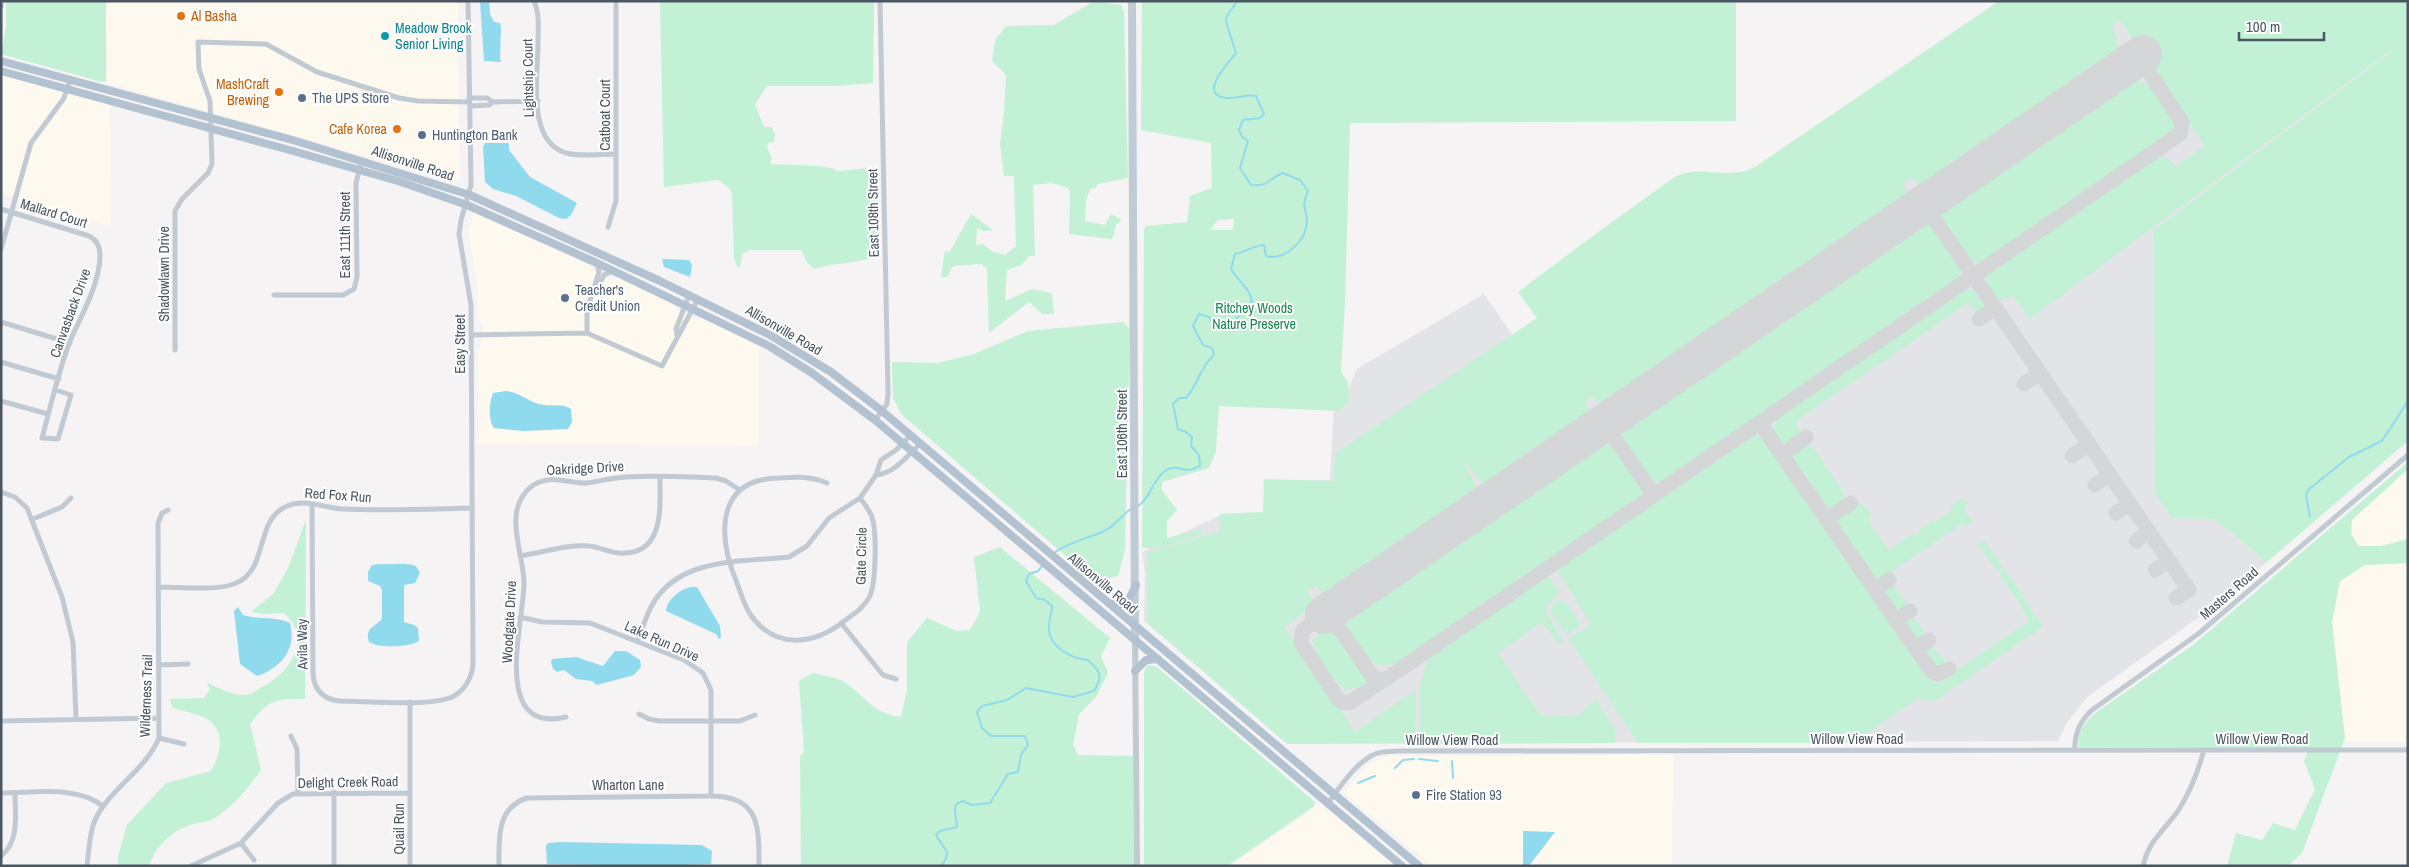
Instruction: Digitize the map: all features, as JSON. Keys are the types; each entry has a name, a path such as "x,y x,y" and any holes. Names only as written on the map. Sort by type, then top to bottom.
{"main road":[{"name":"East 106th Street","path":"1132,1 1135,640"},
{"name":"Allisonville Road","path":"1,61 211,123 467,205 685,305 787,357 875,420 1402,866"},
{"name":"Allisonville Road","path":"1,71 67,90 362,160 470,195 698,299 770,335 802,353 882,411 1419,866"},
{"path":"1106,602 1123,605 1129,601 1136,586"},
{"path":"1135,671 1146,660 1158,659"}],"street":[{"path":"1,1 1,6"},
{"name":"Easy Street","path":"464,688 472,672 473,662 471,297 460,234 460,224 470,195 468,1"},
{"name":"Lightship Court","path":"534,1 538,18 538,101 540,128 553,146 573,154 616,154"},
{"name":"Catboat Court","path":"608,227 616,208 616,1"},
{"name":"East 108th Street","path":"875,420 887,404 888,392 880,1"},
{"name":"Shadowlawn Drive","path":"175,350 175,211 182,200 210,168 210,97 198,65 198,42 266,44 317,72 399,98 418,102 469,102"},
{"path":"1,249 31,142 64,98 70,80"},
{"path":"469,102 489,104 492,102 538,101"},
{"name":"East 111th Street","path":"274,295 343,295 354,289 357,277 356,188 362,160"},
{"name":"Mallard Court","path":"1,209 84,234 98,243"},
{"name":"Canvasback Drive","path":"56,390 71,395 58,439 42,438 48,414 70,343 85,313 100,257 98,243"},
{"path":"587,333 587,310 599,272 597,264"},
{"path":"592,294 596,291 604,275 612,271"},
{"path":"677,335 676,329 689,295"},
{"path":"471,335 587,333 662,366 698,299"},
{"path":"1,322 70,343"},
{"path":"1,362 59,379"},
{"path":"1,401 48,414"},
{"path":"637,641 652,606 668,585 695,569 728,562 794,555 807,546 824,522 860,498 876,475 881,460 910,436"},
{"path":"876,475 881,475 899,464 920,444"},
{"name":"Masters Road","path":"2075,750 2075,737 2079,726 2092,710 2198,634 2408,455"},
{"name":"Oakridge Drive","path":"520,556 517,542 518,509 524,496 537,484 549,479 587,483 624,477 716,478 726,481 740,490"},
{"path":"520,556 583,546 619,553 636,550 653,537 659,525 660,477"},
{"path":"740,490 752,483 771,478 812,478 827,483"},
{"name":"Gate Circle","path":"740,490 730,505 724,520 728,562 749,612 766,631 777,636 803,640 825,634 862,606 869,598 873,584 873,520 868,508 860,498"},
{"path":"1,492 15,497 23,503 32,519 69,620 75,659 76,718"},
{"path":"32,519 62,507 71,498"},
{"name":"Red Fox Run","path":"158,587 225,586 242,581 255,566 267,525 274,515 289,505 300,503 347,509 472,508"},
{"name":"Avila Way","path":"312,504 313,674 316,687 324,696 336,701 410,702 442,700 454,696 464,688"},
{"name":"Wilderness Trail","path":"87,866 93,827 103,806 152,752 159,738 158,520 162,513 168,510"},
{"name":"Woodgate Drive","path":"520,556 524,583 517,632 518,690 525,706 534,716 548,720 566,717"},
{"name":"Lake Run Drive","path":"520,617 542,622 590,623 684,660 703,673 711,690 711,796"},
{"path":"841,623 883,675 896,679"},
{"name":"East 106th Street","path":"1135,640 1137,866"},
{"path":"159,665 188,664"},
{"name":"Quail Run","path":"410,702 410,866"},
{"path":"639,714 654,720 711,721 740,721 755,715"},
{"path":"1,721 76,718 159,718"},
{"path":"291,736 297,749 298,793"},
{"path":"159,738 184,744"},
{"path":"2143,866 2150,845 2177,812 2188,793 2204,750"},
{"name":"Willow View Road","path":"1328,802 1359,766 1374,754 1385,752 2408,750"},
{"path":"334,792 334,866"},
{"name":"Delight Creek Road","path":"191,866 241,843 288,796 298,793 410,792"},
{"path":"1,793 76,793 89,796 103,806"},
{"path":"1,856 9,847 14,835 15,793"},
{"name":"Wharton Lane","path":"499,866 499,830 504,815 516,802 532,797 711,796 738,800 752,813 759,832 759,866"},
{"path":"241,843 254,860"}],"shaded area":[{"path":"106,1 458,1 460,179 455,181 108,83"},
{"path":"2007,1 2361,1 2392,51 2154,230 2172,518 2214,519 2267,562 2223,600 2087,697 2066,724 2058,741 1288,744 1144,621 1145,573 1142,552 1223,514 1264,514 1265,481 1330,480 1334,408 1342,404 1357,369 1484,294 1514,337"},
{"path":"1,75 110,105 111,226 1,193"},
{"path":"474,213 589,265 594,271 609,279 618,278 673,304 678,311 696,320 703,319 759,346 759,446 478,445 478,350 482,342 482,324 478,318 478,289 468,231"},
{"path":"2408,469 2408,539 2381,546 2359,546 2351,534 2352,520"},
{"path":"2408,563 2408,742 2344,742 2332,622 2340,581 2365,565"},
{"path":"1673,755 1672,866 1432,866 1343,792 1370,764 1386,756"},
{"path":"1319,802 1395,866 1230,866 1311,811"}],"green space":[{"path":"6,1 106,1 106,81 102,82 1,54 6,28"},
{"path":"660,1 874,1 873,83 837,86 767,86 755,104 764,127 771,127 775,134 774,142 768,143 767,148 772,159 770,164 816,166 832,168 837,171 871,168 877,175 877,256 814,269 807,262 801,250 750,250 743,253 740,267 737,267 734,257 732,193 729,188 718,180 664,187"},
{"path":"1094,1 1121,5 1124,12 1128,178 1098,184 1095,188 1090,189 1086,201 1085,221 1105,225 1111,214 1122,220 1115,226 1114,235 1111,239 1069,234 1070,192 1068,188 1052,183 1033,185 1035,256 1029,256 1022,265 1007,270 1005,301 1032,289 1052,293 1054,314 1042,314 1029,302 989,333 987,269 982,264 953,266 947,277 941,277 945,250 949,253 971,214 993,230 984,231 977,228 976,245 983,244 993,252 1005,255 1016,246 1014,176 1004,176 1000,144 1006,75 992,61 995,40 1006,26 1054,25"},
{"name":"Ritchey Woods Nature Preserve","path":"1142,1 1736,1 1736,121 1350,123 1345,304 1341,372 1348,382 1349,400 1340,411 1219,406 1216,451 1209,468 1162,482 1162,490 1177,510 1167,521 1167,538 1202,529 1203,534 1159,548 1142,548 1144,230 1146,226 1187,222 1190,196 1212,188 1211,143 1141,130","holes":["1234,219 1233,230 1210,230 1218,220"]},
{"path":"1999,1 2408,1 2408,441 2267,562 2214,519 2172,518 2155,493 2154,230 2392,51 2030,319 2013,296 1996,301 1986,286 1989,272 2156,157 2166,157 2176,166 2205,146 2120,20 2111,26 2116,34 2117,42 2116,51 2112,59 1928,185 1919,185 1911,178 1903,183 1907,194 1904,202 1610,404 1601,404 1592,397 1584,403 1588,410 1585,421 1486,489 1467,464 1465,465 1480,493 1333,593 1323,593 1316,586 1307,591 1316,605 1284,627 1355,732 1416,690 1415,743 1287,744 1148,623 1147,552 1219,532 1220,514 1263,512 1264,479 1334,481 1335,454 1537,318 1518,292 1661,186 1686,173 1736,173 1755,167"},
{"path":"2131,81 2146,84 2158,94 2175,120 2172,134 1983,264 1969,261 1945,228 1941,214 1943,207"},
{"path":"1925,221 1931,225 1960,266 1959,280 1664,481 1655,482 1649,479 1622,439 1621,432 1625,424"},
{"path":"1968,289 1978,293 1984,302 1985,308 1979,313 1968,303 1796,421 1800,433 1788,443 1781,442 1773,431 1776,418 1963,290"},
{"path":"1123,322 1130,329 1125,549 1118,576 1104,579 1088,575 901,414 893,398 892,362 938,363 974,354 1028,331"},
{"path":"1756,434 1764,438 1935,685 2029,621 2018,601 2023,597 2043,627 1934,701 1918,698 1853,743 1638,743 1569,639 1591,624 1557,570 1751,435"},
{"path":"1607,442 1614,446 1641,486 1641,493 1636,501 1400,663 1381,666 1369,661 1346,630 1345,621 1348,614 1598,443"},
{"path":"1807,444 1812,446 1844,493 1843,501 1832,508 1825,507 1793,459 1793,453"},
{"path":"2408,462 2408,469 2352,520 2351,534 2359,546 2381,546 2408,539 2408,563 2365,565 2340,581 2332,622 2345,738 2302,853 2288,866 2227,866 2236,833 2262,840 2273,823 2295,830 2315,789 2304,761 2309,748 2079,747 2080,733 2084,725 2094,714 2193,645"},
{"path":"1961,498 1967,502 1964,510 1973,522 1966,527 1963,523 1879,580 1874,578 1837,522 1848,510 1856,505 1863,504 1872,516 1867,519 1889,550 1912,534 1914,536 1933,520 1935,522 1953,509 1951,506"},
{"path":"306,520 305,699 286,699 273,702 262,710 250,724 261,770 229,808 213,819 193,824 172,835 160,846 149,866 118,866 118,857 127,825 166,783 211,771 219,752 220,739 218,732 210,721 172,707 170,699 204,698 210,689 207,683 234,694 249,694 282,673 295,654 297,633 293,623 284,613 266,614 251,612 274,593 288,568"},
{"path":"1984,540 2003,567 1997,571 1978,544"},
{"path":"1000,547 1110,638 1101,656 1108,673 1096,697 1079,714 1073,745 1078,755 1133,756 1134,866 801,866 800,756 804,752 799,681 813,673 839,679 877,709 901,717 907,690 907,642 927,618 956,631 970,630 980,612 974,557"},
{"path":"2004,569 2023,595 2017,600 1999,574"},
{"path":"1546,577 1551,580 1559,591 1548,605 1546,611 1563,642 1558,643 1542,622 1498,653 1541,716 1578,715 1596,699 1616,732 1615,743 1420,744 1420,686 1429,655"},
{"path":"1894,586 1906,604 1900,611 1896,610 1884,592 1887,588"},
{"path":"1559,601 1567,603 1579,623 1579,627 1570,633 1563,631 1551,612 1552,606"},
{"path":"1911,617 1918,622 1923,631 1925,637 1920,640 1916,640 1906,625 1906,620"},
{"path":"1331,627 1369,683 1346,690 1325,668 1312,640"},
{"path":"1931,645 1945,661 1944,665 1940,668 1935,667 1926,653 1926,649"},
{"path":"1148,665 1157,667 1315,802 1313,807 1227,866 1144,866 1144,671"}],"water":[{"path":"480,1 489,1 490,14 494,22 500,23 500,59 502,62 484,61"},
{"path":"485,143 509,143 509,150 530,177 577,203 571,215 566,219 559,218 516,196 493,189 485,182 483,147"},
{"path":"662,259 689,260 692,265 690,277 664,267"},
{"path":"506,391 516,393 539,404 568,407 571,409 572,422 568,429 523,431 494,428 490,416 493,393"},
{"path":"372,565 416,566 420,573 415,583 404,585 404,622 418,628 419,641 409,645 394,646 380,646 369,642 369,631 382,619 382,590 380,586 368,581 368,572"},
{"path":"697,587 720,626 721,638 719,639 716,634 666,611 669,603 675,596 682,590"},
{"path":"238,607 243,615 290,623 291,641 285,656 273,668 257,676 240,664 234,611"},
{"path":"615,651 626,651 640,660 641,667 634,675 597,685 592,681 576,679 564,670 557,672 553,669 551,662 552,659 576,657 603,666"},
{"path":"1523,831 1555,832 1529,866 1523,866"},
{"path":"548,843 702,845 712,851 711,864 657,866 547,864 546,846"}],"waterway":[{"path":"1138,506 1146,498 1157,479 1168,469 1190,470 1200,466 1199,455 1191,446 1192,437 1178,429 1173,404 1179,398 1186,398 1205,365 1214,355 1212,348 1203,345 1193,326 1199,314 1209,317 1214,323 1234,321 1252,301 1246,288 1231,269 1235,254 1264,245 1266,256 1280,255 1293,248 1299,242 1306,229 1307,217 1304,205 1308,191 1300,180 1283,173 1262,185 1251,185 1240,168 1248,141 1242,137 1239,130 1243,120 1260,118 1264,114 1256,96 1226,98 1218,96 1214,91 1222,70 1236,53 1226,18 1237,1"},
{"path":"2310,517 2306,496 2308,490 2349,457 2382,441 2408,401"},
{"path":"1053,554 1063,547 1108,529 1131,509"},
{"path":"941,866 947,857 947,853 936,835 940,831 957,827 956,804 963,801 972,805 990,803 1008,774 1018,772 1021,755 1028,745 1025,736 991,736 982,728 977,712 982,706 1007,700 1026,688 1073,697 1094,691 1099,682 1098,671 1088,660 1069,655 1058,647 1050,636 1049,627 1052,606 1045,600 1036,598 1026,581 1029,574 1038,571 1043,565"},
{"path":"1395,768 1403,760 1414,759"},
{"path":"1419,759 1438,761"},
{"path":"1452,761 1453,778"},
{"path":"1358,783 1375,776"}],"taxiway":[{"path":"1328,612 1372,676 1377,679 1386,679 2180,134 2182,122 2139,57"},
{"path":"1924,204 2189,590 2176,598"},
{"path":"1979,319 1995,308"},
{"path":"2024,384 2040,373"},
{"path":"1604,423 1654,495"},
{"path":"1760,423 1931,671 1938,674 1949,669"},
{"path":"1782,455 1806,437"},
{"path":"2072,456 2088,445"},
{"path":"2095,485 2109,475"},
{"path":"1826,519 1851,503"},
{"path":"2116,513 2129,504"},
{"path":"2136,541 2149,532"},
{"path":"2155,570 2168,561"},
{"path":"1875,590 1889,580"},
{"path":"1896,620 1910,611"},
{"path":"1324,615 1303,630 1301,643 1338,699 1349,703 1387,678"},
{"path":"1916,649 1929,640"}],"runway":[{"path":"1324,615 2143,54"}],"place":[{"name":"Al Basha","path":"181,16"},
{"name":"Meadow Brook Senior Living","path":"385,36"},
{"name":"MashCraft Brewing","path":"279,92"},
{"name":"The UPS Store","path":"302,98"},
{"name":"Cafe Korea","path":"397,129"},
{"name":"Huntington Bank","path":"422,135"},
{"name":"Teacher's Credit Union","path":"565,298"},
{"name":"Fire Station 93","path":"1416,795"}]}
